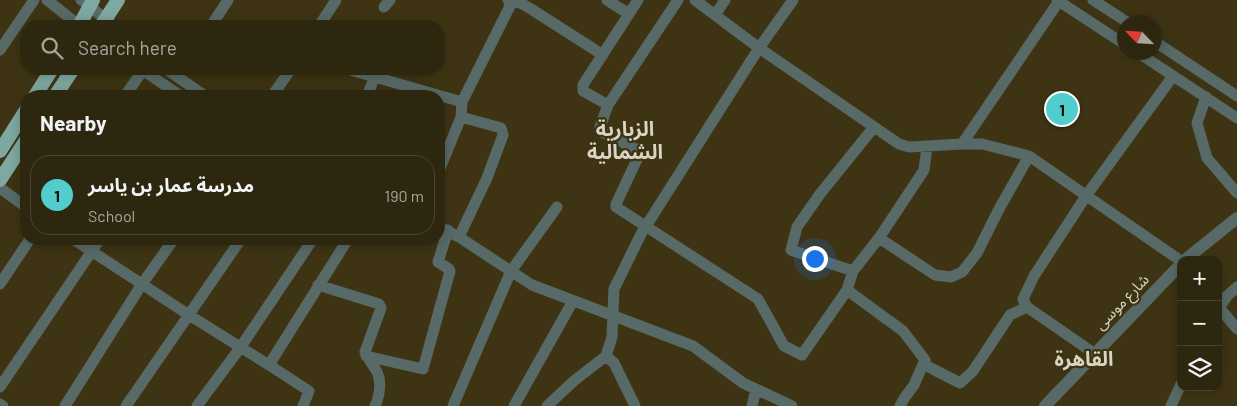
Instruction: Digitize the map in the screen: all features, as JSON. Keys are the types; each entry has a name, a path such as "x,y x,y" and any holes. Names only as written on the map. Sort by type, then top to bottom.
{"highway":[{"path":"108,20 118,0"},
{"path":"82,20 88,2"},
{"path":"39,90 48,75"},
{"path":"59,90 69,75"},
{"path":"0,151 20,119"},
{"path":"0,180 20,149"}],"street":[{"path":"20,20 34,0"},
{"path":"47,0 72,20"},
{"path":"215,20 228,0"},
{"path":"607,0 629,14"},
{"path":"608,105 583,91 583,85 638,0"},
{"path":"678,0 608,105 600,127 604,133 638,150 640,153 616,207 758,299 784,346 802,355 847,290 853,271 879,238 924,170 927,146"},
{"path":"695,0 759,48 900,144 909,148 982,144 1030,156 1177,260"},
{"path":"715,15 725,0"},
{"path":"547,406 575,380 606,356 612,337 614,289 641,234 759,48 793,0"},
{"path":"1093,0 1117,16"},
{"path":"323,20 335,1"},
{"path":"962,144 1058,1 1117,39"},
{"path":"88,2 103,20"},
{"path":"445,156 461,117 462,102 509,2 517,2 531,9 603,54"},
{"path":"0,50 20,21"},
{"path":"1162,46 1237,96"},
{"path":"1149,60 1237,118"},
{"path":"129,90 138,75"},
{"path":"151,75 172,90"},
{"path":"182,75 198,90"},
{"path":"276,90 286,75"},
{"path":"371,75 422,90"},
{"path":"369,90 375,76"},
{"path":"1095,354 1027,307 1023,299 1034,276 1086,196 1173,76"},
{"path":"445,97 462,102"},
{"path":"1206,97 1197,123 1207,158 1237,193"},
{"path":"459,237 487,178 503,135 501,128 461,117"},
{"path":"853,271 791,250 797,227 820,194 874,127"},
{"path":"879,238 935,275 951,277 962,272 977,253 999,209 1030,156"},
{"path":"0,188 20,203"},
{"path":"453,406 511,271 557,207"},
{"path":"1190,256 1237,218"},
{"path":"445,229 532,285 692,346 743,383 792,406"},
{"path":"0,284 26,245"},
{"path":"82,245 309,391 303,406"},
{"path":"0,387 96,245"},
{"path":"65,406 142,284 170,245"},
{"path":"126,406 237,245"},
{"path":"197,406 240,348 309,245"},
{"path":"269,365 344,245"},
{"path":"366,356 423,369 450,271 438,262 440,245"},
{"name":"شارع موسى","path":"1046,406 1177,267"},
{"path":"318,285 379,304 381,308 365,352 378,372 380,387 375,406"},
{"path":"1222,304 1237,286"},
{"path":"847,290 903,331 925,360 914,385 900,406"},
{"path":"514,406 573,300"},
{"path":"923,364 960,384 974,371 1010,315 1027,307"},
{"path":"1222,312 1237,329"},
{"path":"606,356 614,363 635,406"},
{"path":"752,406 756,389"},
{"path":"1171,406 1178,391"}],"place":[{"name":"مدرسة عمار بن ياسر","path":"1062,109"}],"district":[{"name":"الزبارية الشمالية","path":"625,140"},
{"name":"القاهرة","path":"1084,359"}]}
